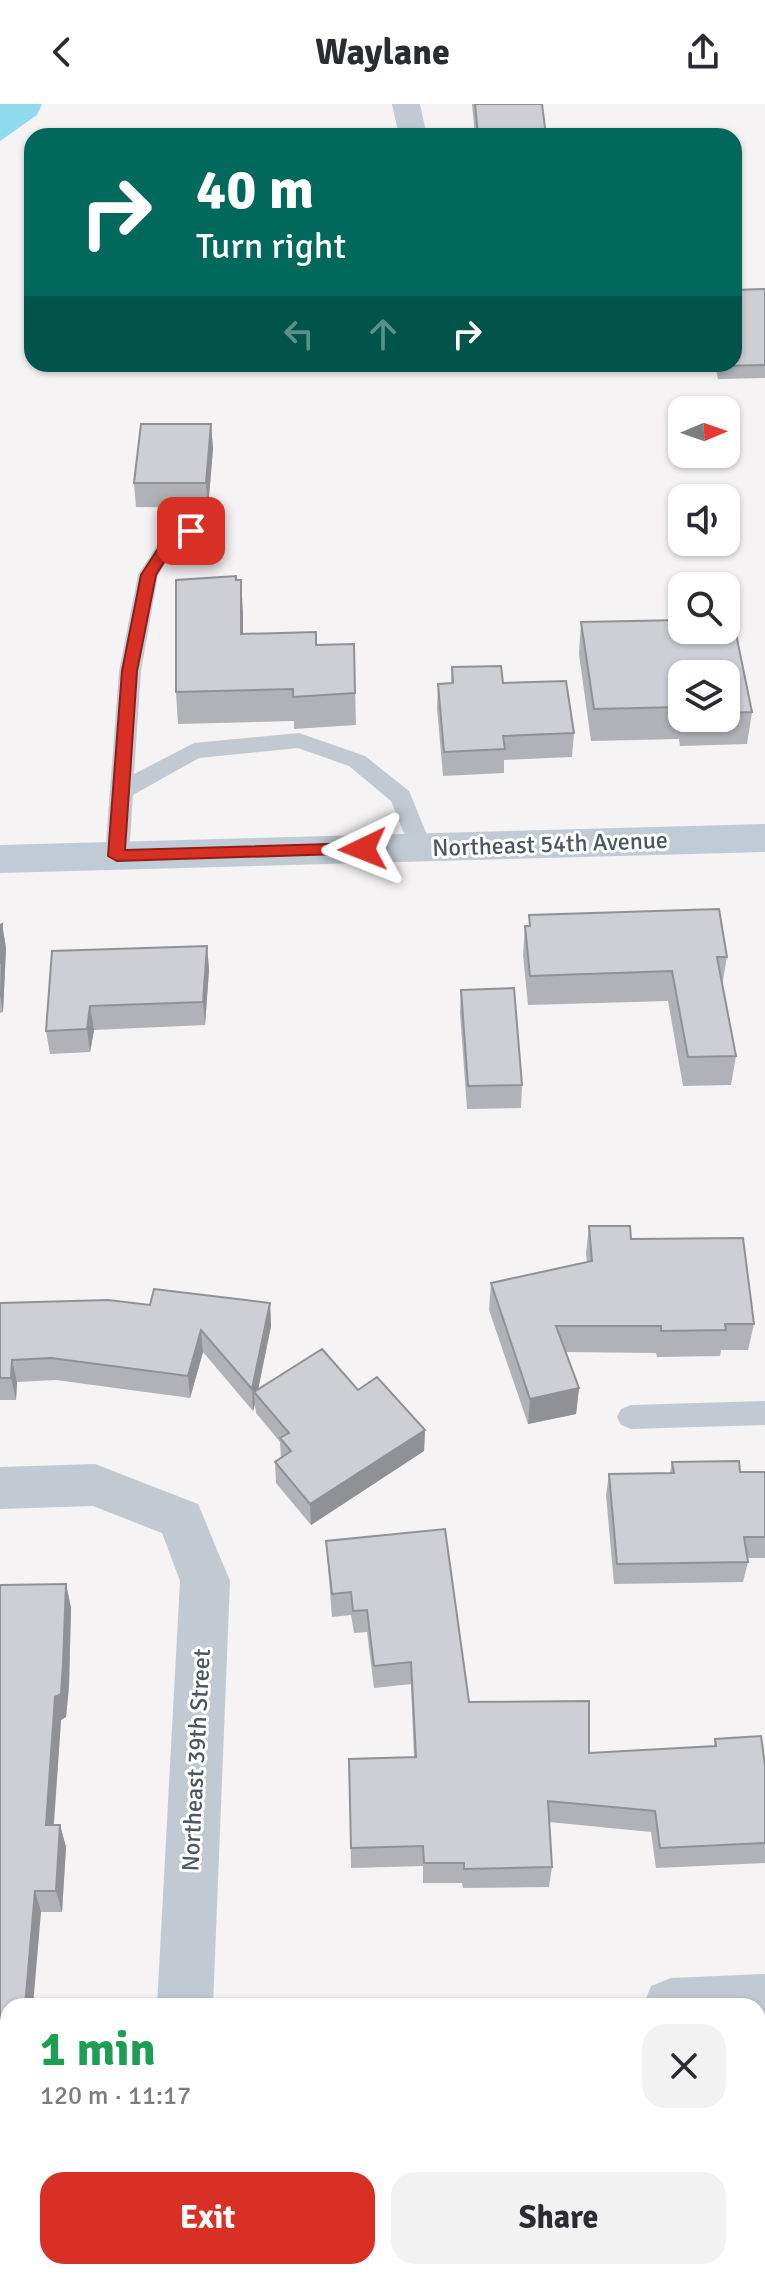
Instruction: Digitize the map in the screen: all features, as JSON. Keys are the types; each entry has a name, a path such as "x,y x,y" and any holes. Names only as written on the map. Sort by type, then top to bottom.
{"street":[{"path":"406,104 411,128"},
{"name":"Northeast 54th Avenue","path":"0,859 765,838"},
{"name":"Northeast 39th Street","path":"0,1488 95,1485 181,1519 205,1581 185,1998"}],"lane":[{"path":"117,856 130,671 148,575 170,541 191,531"},
{"path":"123,790 194,751 299,740 357,761 401,797 420,847"},
{"path":"631,1417 765,1413"}],"water":[{"path":"0,104 42,104 37,115 0,141"}],"building":[{"path":"475,104 542,104 545,128 477,128"},
{"path":"765,289 765,365 742,366 742,290"},
{"path":"141,424 211,424 206,483 134,483"},
{"path":"236,576 236,580 241,580 241,634 316,632 316,645 354,644 355,693 293,697 293,689 176,692 176,580"},
{"path":"668,620 668,644 738,644 752,712 740,712 740,660 668,660 668,707 594,709 581,622"},
{"path":"501,666 503,683 566,681 574,733 503,736 505,749 444,752 438,684 453,683 452,667"},
{"path":"719,909 727,957 717,957 736,1056 688,1057 672,971 530,976 525,926 530,926 529,915"},
{"path":"207,946 203,1002 90,1006 87,1029 46,1031 52,951"},
{"path":"514,988 522,1085 468,1086 461,990"},
{"path":"589,1226 630,1226 631,1239 743,1238 754,1324 725,1324 726,1330 661,1331 661,1326 556,1326 579,1388 530,1399 491,1283 592,1261"},
{"path":"154,1289 270,1303 252,1389 201,1330 188,1376 51,1358 12,1360 11,1378 0,1378 0,1303 108,1300 150,1305"},
{"path":"322,1349 358,1390 377,1377 425,1430 310,1504 275,1462 291,1451 280,1438 289,1433 254,1392"},
{"path":"739,1461 740,1472 765,1472 765,1537 744,1537 748,1562 617,1564 609,1474 674,1473 672,1462"},
{"path":"445,1529 469,1702 589,1701 589,1753 716,1746 715,1739 761,1736 765,1765 765,1843 660,1848 655,1811 548,1801 552,1867 464,1869 464,1863 424,1863 423,1846 351,1848 349,1759 416,1757 411,1662 374,1666 367,1610 353,1611 351,1592 332,1594 326,1541"},
{"path":"66,1584 61,1694 55,1697 46,1825 60,1825 56,1891 35,1891 26,1998 0,1998 0,1585"}],"route":[{"path":"191,531 170,541 148,575 130,671 117,856 363,849"}]}
